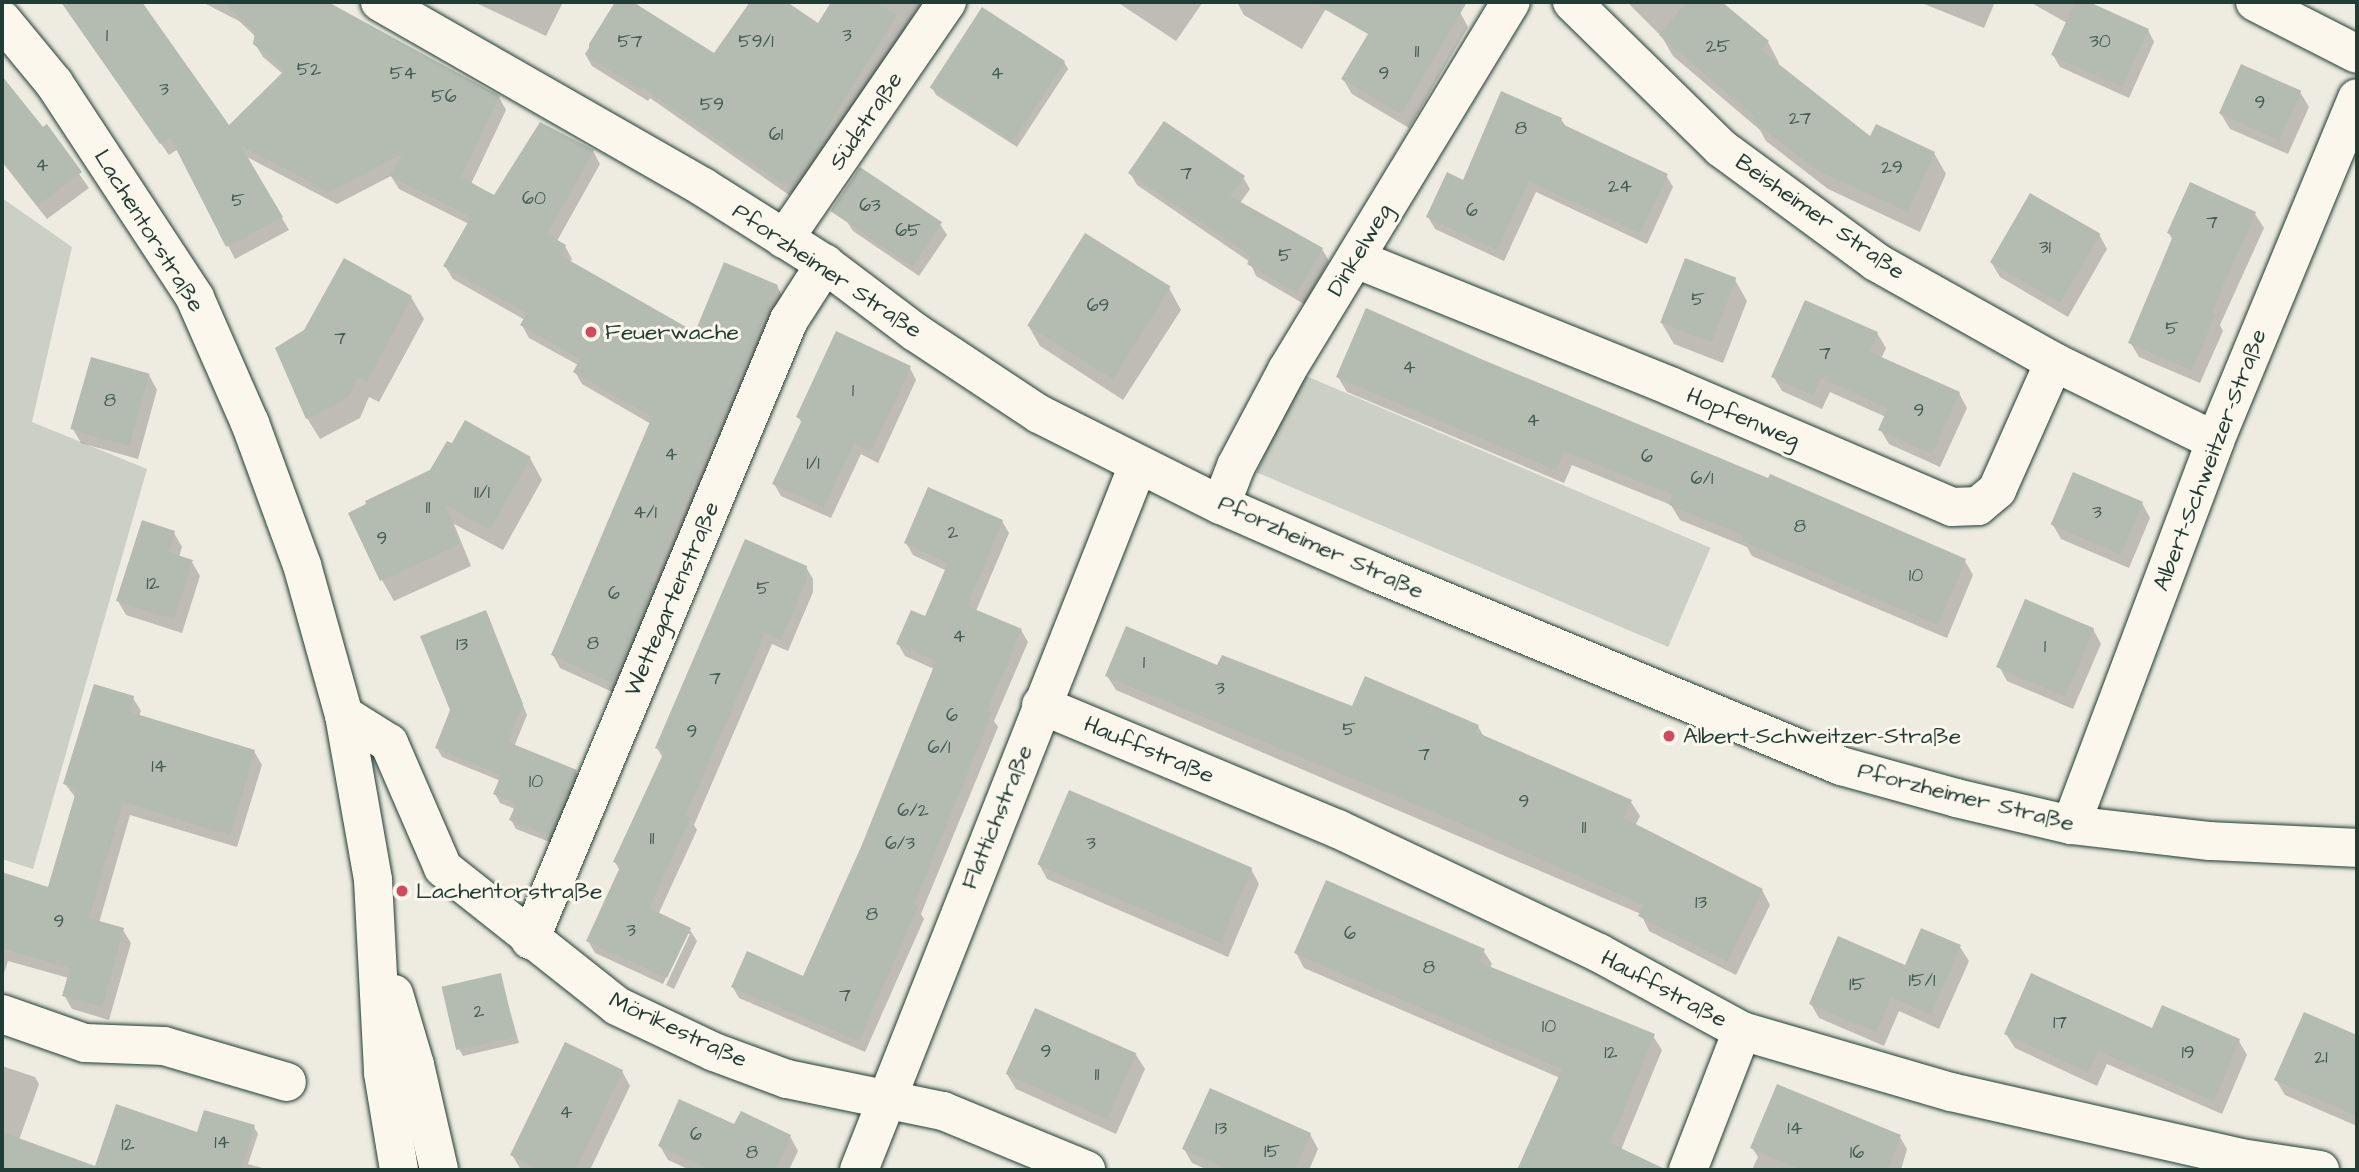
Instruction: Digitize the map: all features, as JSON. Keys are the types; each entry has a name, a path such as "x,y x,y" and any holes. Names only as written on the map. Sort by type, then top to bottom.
{"street":[{"name":"Pforzheimer Straße","path":"380,2 703,187 825,264 915,332 1039,414 1221,505 1374,572 1841,766 1956,799 2071,825 2210,841 2357,848"},
{"name":"Südstraße","path":"784,239 947,2"},
{"name":"Dinkelweg","path":"1221,505 1236,466 1287,370 1511,2"},
{"name":"Beisheimer Straße","path":"1572,2 1721,148 1876,262 2054,362 2215,441"},
{"path":"2255,2 2357,54"},
{"name":"Lachentorstraße","path":"2,20 54,83 195,298 250,423 302,565 344,715 376,899 383,1073 399,1170"},
{"name":"Albert-Schweitzer-Straße","path":"2071,825 2215,441 2357,98"},
{"name":"Hopfenweg","path":"1356,259 1670,386 1952,507 1978,506 1997,490 2054,362"},
{"name":"Wettegartenstraße","path":"530,940 789,320 825,264"},
{"name":"Flattichstraße","path":"859,1170 1138,465"},
{"name":"Hauffstraße","path":"1041,705 1338,829 1599,953 1742,1031 1951,1092 2241,1158 2320,1170"},
{"name":"Mörikestraße","path":"344,715 389,743 443,868 530,940 617,1006 715,1052 787,1079 943,1111 1086,1170"},
{"name":"Lachentorstraße","path":"378,950 415,1065 439,1170"},
{"path":"2,1014 85,1043 164,1046 287,1082"},
{"path":"1688,1170 1742,1031"}],"shaded area":[{"path":"2,198 72,247 32,422 147,469 33,869 2,859"},
{"path":"1299,373 1710,548 1668,647 1257,472"}],"building":[{"path":"61,2 142,2 229,125 285,70 253,44 255,32 223,2 328,2 500,96 461,177 494,195 540,122 594,150 547,234 566,245 560,255 695,332 724,262 778,285 651,581 656,582 612,683 551,655 652,417 573,372 580,359 520,325 527,313 443,266 471,217 390,176 403,153 329,192 241,146 283,217 226,247 170,137 160,144"},
{"path":"615,2 633,2 714,53 750,2 787,2 818,23 831,2 876,2 897,15 820,139 824,142 793,187 784,181 782,184 642,87 641,90 589,57 589,44"},
{"path":"1312,2 1467,2 1401,114 1341,79 1368,34"},
{"path":"1687,2 1722,2 1769,41 1761,50 1870,136 1876,124 1935,152 1908,212 1815,169 1752,120 1755,117 1659,35"},
{"path":"2075,2 2089,2 2149,29 2122,87 2051,55"},
{"path":"982,7 1065,61 1013,141 930,88"},
{"path":"2241,64 2301,91 2279,140 2219,113"},
{"path":"2,76 43,127 47,124 82,172 37,206 2,159"},
{"path":"1501,91 1562,118 1560,123 1668,174 1640,233 1529,181 1497,250 1426,217 1447,172 1463,180"},
{"path":"1164,121 1245,176 1230,196 1323,248 1297,293 1247,264 1251,256 1128,173"},
{"path":"860,167 942,222 912,266 830,211"},
{"path":"2190,182 2256,212 2211,313 2215,315 2192,370 2128,343 2173,236 2167,233"},
{"path":"2030,193 2100,234 2060,303 1990,262"},
{"path":"1085,233 1171,287 1113,379 1027,325"},
{"path":"344,258 412,296 367,381 357,377 349,397 306,419 275,348 304,330"},
{"path":"1685,258 1736,278 1712,342 1660,322"},
{"path":"1805,300 1878,332 1870,352 1960,392 1932,454 1878,430 1888,408 1821,378 1813,395 1771,377"},
{"path":"1366,308 1481,359 1768,478 1770,474 1966,559 1938,625 1742,541 1744,535 1669,505 1673,495 1564,451 1556,470 1336,377"},
{"path":"836,331 911,366 871,452 854,443 824,507 772,484 802,420 796,417"},
{"path":"91,357 150,374 129,446 70,429"},
{"path":"465,420 531,457 490,529 445,505 460,544 380,581 348,513 366,504 365,501 430,470 447,441 452,443"},
{"path":"2073,472 2143,502 2121,554 2051,524"},
{"path":"928,487 1003,520 967,606 1022,629 987,711 992,713 914,904 918,906 859,1041 731,987 747,951 803,976 861,847 936,661 896,644 911,610 925,616 948,563 904,543"},
{"path":"142,520 175,531 168,552 193,560 174,619 116,601"},
{"path":"745,539 807,566 807,579 781,640 765,633 686,815 691,817 649,908 691,928 667,978 586,941 621,865 613,862 664,752 655,748"},
{"path":"2025,599 2094,628 2065,696 1996,667"},
{"path":"486,610 523,704 508,742 577,770 550,836 509,820 516,804 493,794 501,775 435,748 450,710 420,636"},
{"path":"1126,626 1217,665 1222,655 1352,706 1365,676 1479,725 1476,732 1632,800 1624,818 1763,889 1727,961 1638,916 1644,905 1441,815 1105,676"},
{"path":"94,684 134,696 130,712 255,750 230,835 123,802 89,918 124,928 102,1007 62,996 70,968 2,948 2,872 48,887 77,788 63,784"},
{"path":"1069,790 1252,868 1221,942 1037,865"},
{"path":"1326,880 1485,949 1479,962 1655,1034 1610,1143 1667,1170 1517,1170 1562,1069 1294,953"},
{"path":"1921,928 1961,945 1931,1015 1891,997 1876,1032 1809,1004 1838,936 1905,965"},
{"path":"501,973 516,1036 456,1050 442,987"},
{"path":"2031,973 2152,1028 2162,1005 2240,1039 2214,1101 2098,1051 2089,1072 2004,1034"},
{"path":"1035,1008 1136,1053 1107,1119 1006,1074"},
{"path":"2304,1012 2357,1035 2357,1116 2274,1080"},
{"path":"565,1042 623,1070 575,1170 541,1170 510,1155"},
{"path":"1777,1084 1901,1135 1887,1170 1803,1170 1750,1148"},
{"path":"1210,1088 1311,1133 1294,1170 1231,1170 1182,1149"},
{"path":"679,1099 734,1124 741,1111 791,1135 775,1170 712,1170 658,1146"},
{"path":"116,1104 197,1132 204,1110 255,1125 241,1170 2,1170 2,1132 95,1166"}],"place":[{"name":"Feuerwache","path":"591,332"},
{"name":"Albert-Schweitzer-Straße","path":"1669,736"},
{"name":"Lachentorstraße","path":"402,891"}]}
